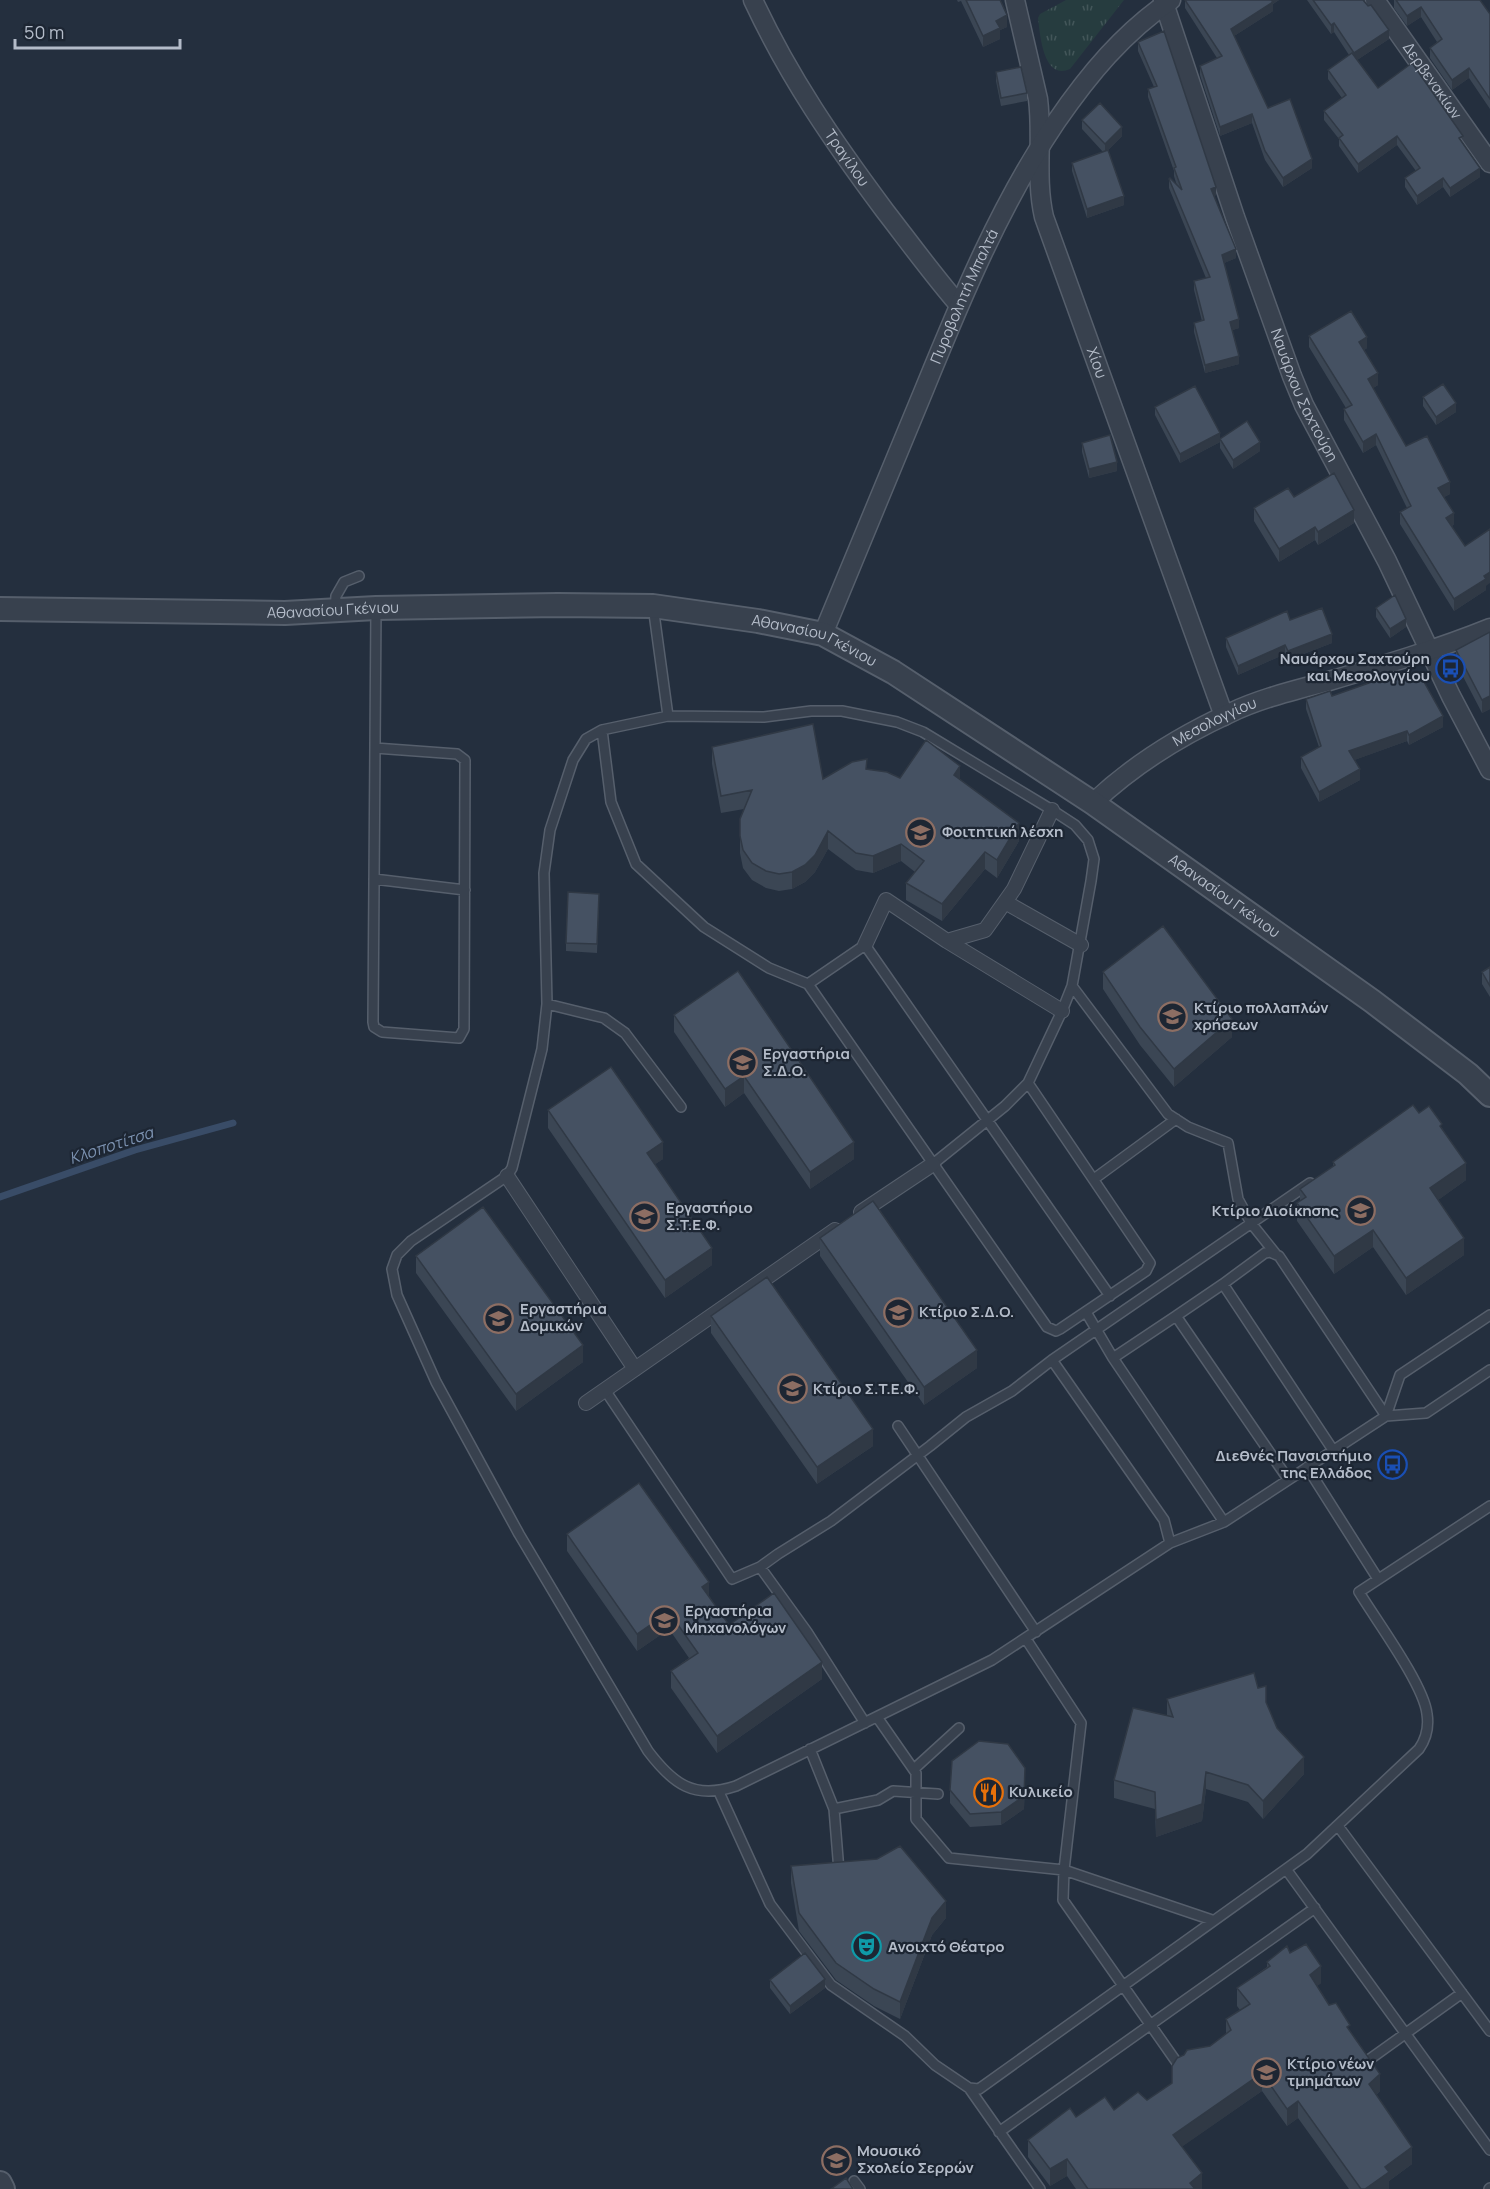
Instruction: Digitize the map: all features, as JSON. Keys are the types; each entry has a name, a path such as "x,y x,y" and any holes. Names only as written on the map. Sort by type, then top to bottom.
{"street":[{"name":"Τραγίλου","path":"753,0 778,52 824,128 958,305"},
{"name":"Χίου","path":"1016,0 1038,99 1040,197 1052,241 1224,716"},
{"name":"Δερβενακίων","path":"1375,0 1490,163"},
{"name":"Πυροβολητή Μπαλτά","path":"823,634 958,305 1000,214 1040,146 1101,62 1126,35 1166,2"},
{"name":"Ναυάρχου Σαχτούρη","path":"1166,2 1235,217 1292,376 1309,415 1387,561 1429,651 1490,770"},
{"name":"Αθανασίου Γκένιου","path":"0,609 285,614 376,608 653,606 758,621 823,634 893,672 1092,803 1372,1001 1468,1074 1490,1095"},
{"name":"Μεσολογγίου","path":"1092,803 1148,759 1224,716 1276,696 1429,651 1490,628"},
{"path":"947,941 985,930 1014,890 1052,810"},
{"path":"865,945 886,900 947,941 1062,1011"},
{"path":"1005,902 1081,945"},
{"path":"586,1403 933,1164"},
{"path":"507,1176 635,1369"},
{"path":"0,2183 3,2189"}],"lane":[{"path":"335,611 336,596 344,582 359,576"},
{"path":"653,606 668,716"},
{"path":"375,748 457,754 465,760 463,1034 459,1038 382,1032 374,1027 373,1022 376,608"},
{"path":"933,1164 1005,1106 1028,1083 1072,986 1081,945 1094,859 1088,840 1075,825 1052,810 923,732 897,722 842,711 811,711 764,717 668,716 602,730 586,739 573,760 550,830 544,873 548,1004 542,1049 512,1168 507,1176 411,1240 397,1255 392,1269 397,1294 436,1382 513,1524 648,1751 666,1772 690,1789 719,1792 736,1786 992,1660 1170,1543 1224,1522 1386,1416 1426,1413 1490,1370"},
{"path":"602,730 610,802 636,864 704,927 769,968 808,984 1047,1327 1051,1330 1060,1329 1146,1271 1150,1263 1028,1083"},
{"path":"374,879 465,890"},
{"path":"808,984 865,945 1110,1296"},
{"path":"1072,986 1168,1114 1188,1127 1228,1143 1238,1199 1251,1223 1275,1253 1386,1416"},
{"path":"548,1004 604,1018 625,1033 681,1107"},
{"path":"1094,1179 1176,1119"},
{"path":"605,1390 732,1579 760,1567 831,1521 966,1417 1012,1391 1096,1329 1323,1174"},
{"path":"1113,1358 1265,1254 1275,1253"},
{"path":"1223,1284 1334,1450"},
{"path":"1086,1312 1113,1358 1224,1522"},
{"path":"1386,1416 1401,1375 1490,1315"},
{"path":"1176,1316 1288,1479"},
{"path":"1052,1360 1164,1520 1170,1543"},
{"path":"898,1426 1036,1632"},
{"path":"1307,1467 1378,1580"},
{"path":"969,2088 979,2089 1307,1854 1419,1749 1426,1739 1427,1713 1418,1688 1359,1592 1490,1506"},
{"path":"760,1567 807,1632 865,1723"},
{"path":"1026,1639 1081,1723 1064,1870 1064,1900 1180,2067"},
{"path":"877,1717 916,1773 916,1819 949,1858 1064,1870 1212,1920"},
{"path":"914,1768 959,1728"},
{"path":"810,1749 834,1809 839,1871 828,1872"},
{"path":"834,1809 878,1800 893,1791 938,1794"},
{"path":"719,1792 770,1904 831,1985 905,2036 935,2065 969,2088 1040,2189"},
{"path":"1338,1826 1490,2031"},
{"path":"1286,1869 1490,2150"},
{"path":"999,2132 1315,1908"},
{"path":"1370,2059 1462,1993"},
{"path":"854,2181 860,2189"}],"green space":[{"path":"1066,0 1124,0 1070,69 1061,71 1054,68 1045,54 1038,18 1040,14"}],"building":[{"path":"966,0 1000,0 1007,15 996,21 1000,28 983,36"},
{"path":"1185,0 1271,0 1273,2 1231,29 1268,108 1290,99 1312,159 1283,178 1265,151 1252,114 1220,127 1200,66 1222,56"},
{"path":"1313,0 1363,0 1368,6 1371,5 1389,30 1354,53 1334,23 1331,25"},
{"path":"1396,0 1480,0 1490,14 1490,99 1469,68 1452,80 1430,48 1442,39 1421,7 1407,16"},
{"path":"1164,31 1216,187 1211,189 1236,249 1222,255 1239,319 1230,322 1239,356 1205,365 1194,323 1204,320 1194,281 1210,277 1169,179 1182,190 1148,89 1157,86 1138,42"},
{"path":"1352,53 1378,88 1412,63 1463,136 1459,138 1480,168 1450,188 1443,178 1417,196 1405,178 1420,168 1397,136 1358,164 1339,138 1343,135 1324,111 1346,95 1328,70"},
{"path":"1021,67 1027,93 1001,98 996,72"},
{"path":"1100,103 1122,127 1105,144 1082,120"},
{"path":"1108,150 1124,196 1087,209 1072,163"},
{"path":"1351,311 1367,337 1359,342 1378,373 1368,379 1406,446 1427,436 1450,482 1438,488 1454,513 1446,518 1465,546 1490,529 1490,572 1484,576 1486,579 1454,599 1400,512 1411,506 1376,434 1363,442 1344,409 1352,405 1309,336"},
{"path":"1443,384 1456,403 1436,417 1423,397"},
{"path":"1195,386 1220,433 1180,454 1155,407"},
{"path":"1247,421 1260,442 1233,460 1220,439"},
{"path":"1110,435 1117,462 1089,469 1082,443"},
{"path":"1334,473 1354,510 1318,532 1315,527 1279,549 1254,508 1288,488 1294,497"},
{"path":"1395,595 1406,619 1390,629 1376,608"},
{"path":"1322,608 1332,634 1288,651 1285,645 1238,666 1226,638 1287,611 1290,620"},
{"path":"1490,632 1490,696 1482,700 1456,650"},
{"path":"1400,673 1404,681 1419,673 1443,716 1409,735 1407,731 1349,751 1360,769 1319,792 1301,757 1321,746 1306,699 1330,691 1332,696 1383,678 1384,681"},
{"name":"Φοιτητική λέσχη","path":"813,724 823,779 852,762 867,759 866,769 887,772 900,778 926,740 960,766 954,775 1019,823 997,860 985,852 942,904 906,883 924,861 901,844 873,856 856,853 828,831 815,855 805,865 792,872 779,874 766,871 752,863 743,850 740,819 752,790 721,796 712,747"},
{"path":"568,892 599,894 597,944 566,943"},
{"name":"Κτίριο πολλαπλών χρήσεων","path":"1163,926 1232,1019 1174,1069 1140,1027 1103,972"},
{"path":"1490,967 1490,986 1482,972"},
{"name":"Εργαστήρια Σ.Δ.Ο.","path":"738,971 854,1142 810,1172 744,1076 725,1089 674,1015"},
{"name":"Εργαστήριο Σ.Τ.Ε.Φ.","path":"611,1067 663,1142 647,1153 712,1248 665,1280 548,1110"},
{"name":"Κτίριο Διοίκησης","path":"1413,1105 1419,1113 1429,1106 1466,1163 1430,1188 1464,1238 1406,1278 1373,1230 1334,1256 1297,1203 1306,1197 1300,1189 1335,1165 1333,1162"},
{"name":"Κτίριο Σ.Δ.Ο.","path":"873,1201 977,1350 924,1387 820,1238"},
{"name":"Εργαστήρια Δομικών","path":"483,1207 583,1345 516,1394 416,1256"},
{"name":"Κτίριο Σ.Τ.Ε.Φ.","path":"767,1277 873,1429 817,1467 711,1316"},
{"name":"Εργαστήρια Μηχανολόγων","path":"639,1483 709,1582 702,1587 729,1625 774,1593 822,1662 717,1736 671,1671 698,1653 669,1612 637,1634 567,1534"},
{"path":"1254,1673 1258,1688 1266,1686 1266,1702 1277,1728 1304,1757 1263,1801 1248,1785 1206,1772 1202,1804 1156,1820 1155,1792 1114,1780 1133,1708 1173,1717 1167,1699"},
{"name":"Κυλικείο","path":"979,1741 1008,1744 1025,1768 1024,1796 1001,1812 970,1814 950,1790 952,1761"},
{"name":"Ανοιχτό Θέατρο","path":"900,1846 946,1901 932,1918 900,2002 874,1989 836,1963 799,1913 791,1866 877,1859"},
{"name":"Κτίριο νέων τμημάτων","path":"1306,1944 1321,1966 1310,1975 1329,2005 1336,2003 1350,2025 1347,2027 1380,2074 1369,2084 1412,2147 1385,2167 1389,2172 1365,2189 1361,2189 1298,2101 1287,2109 1262,2073 1173,2135 1202,2173 1190,2183 1195,2189 1088,2189 1067,2159 1050,2169 1028,2140 1070,2108 1076,2117 1105,2097 1114,2110 1138,2092 1147,2100 1172,2083 1172,2066 1177,2058 1184,2055 1187,2050 1210,2046 1231,2030 1226,2019 1250,2004 1237,1988 1270,1966 1267,1962 1287,1946 1290,1953"},
{"path":"805,1953 825,1979 790,2006 770,1980"},
{"path":"846,2178 853,2189 831,2189"}],"waterway":[{"name":"Κλοποτίτσα","path":"0,1197 135,1150 233,1123"}],"place":[{"name":"Ναυάρχου Σαχτούρη και Μεσολογγίου","path":"1451,668"},
{"name":"Φοιτητική λέσχη","path":"921,832"},
{"name":"Κτίριο πολλαπλών χρήσεων","path":"1173,1017"},
{"name":"Εργαστήρια Σ.Δ.Ο.","path":"742,1063"},
{"name":"Κτίριο Διοίκησης","path":"1360,1211"},
{"name":"Εργαστήριο Σ.Τ.Ε.Φ.","path":"645,1217"},
{"name":"Κτίριο Σ.Δ.Ο.","path":"898,1312"},
{"name":"Εργαστήρια Δομικών","path":"499,1318"},
{"name":"Κτίριο Σ.Τ.Ε.Φ.","path":"792,1389"},
{"name":"Διεθνές Πανσιστήμιο της Ελλάδος","path":"1393,1465"},
{"name":"Εργαστήρια Μηχανολόγων","path":"664,1620"},
{"name":"Κυλικείο","path":"988,1792"},
{"name":"Ανοιχτό Θέατρο","path":"867,1947"},
{"name":"Κτίριο νέων τμημάτων","path":"1266,2073"},
{"name":"Μουσικό Σχολείο Σερρών","path":"836,2160"}]}
